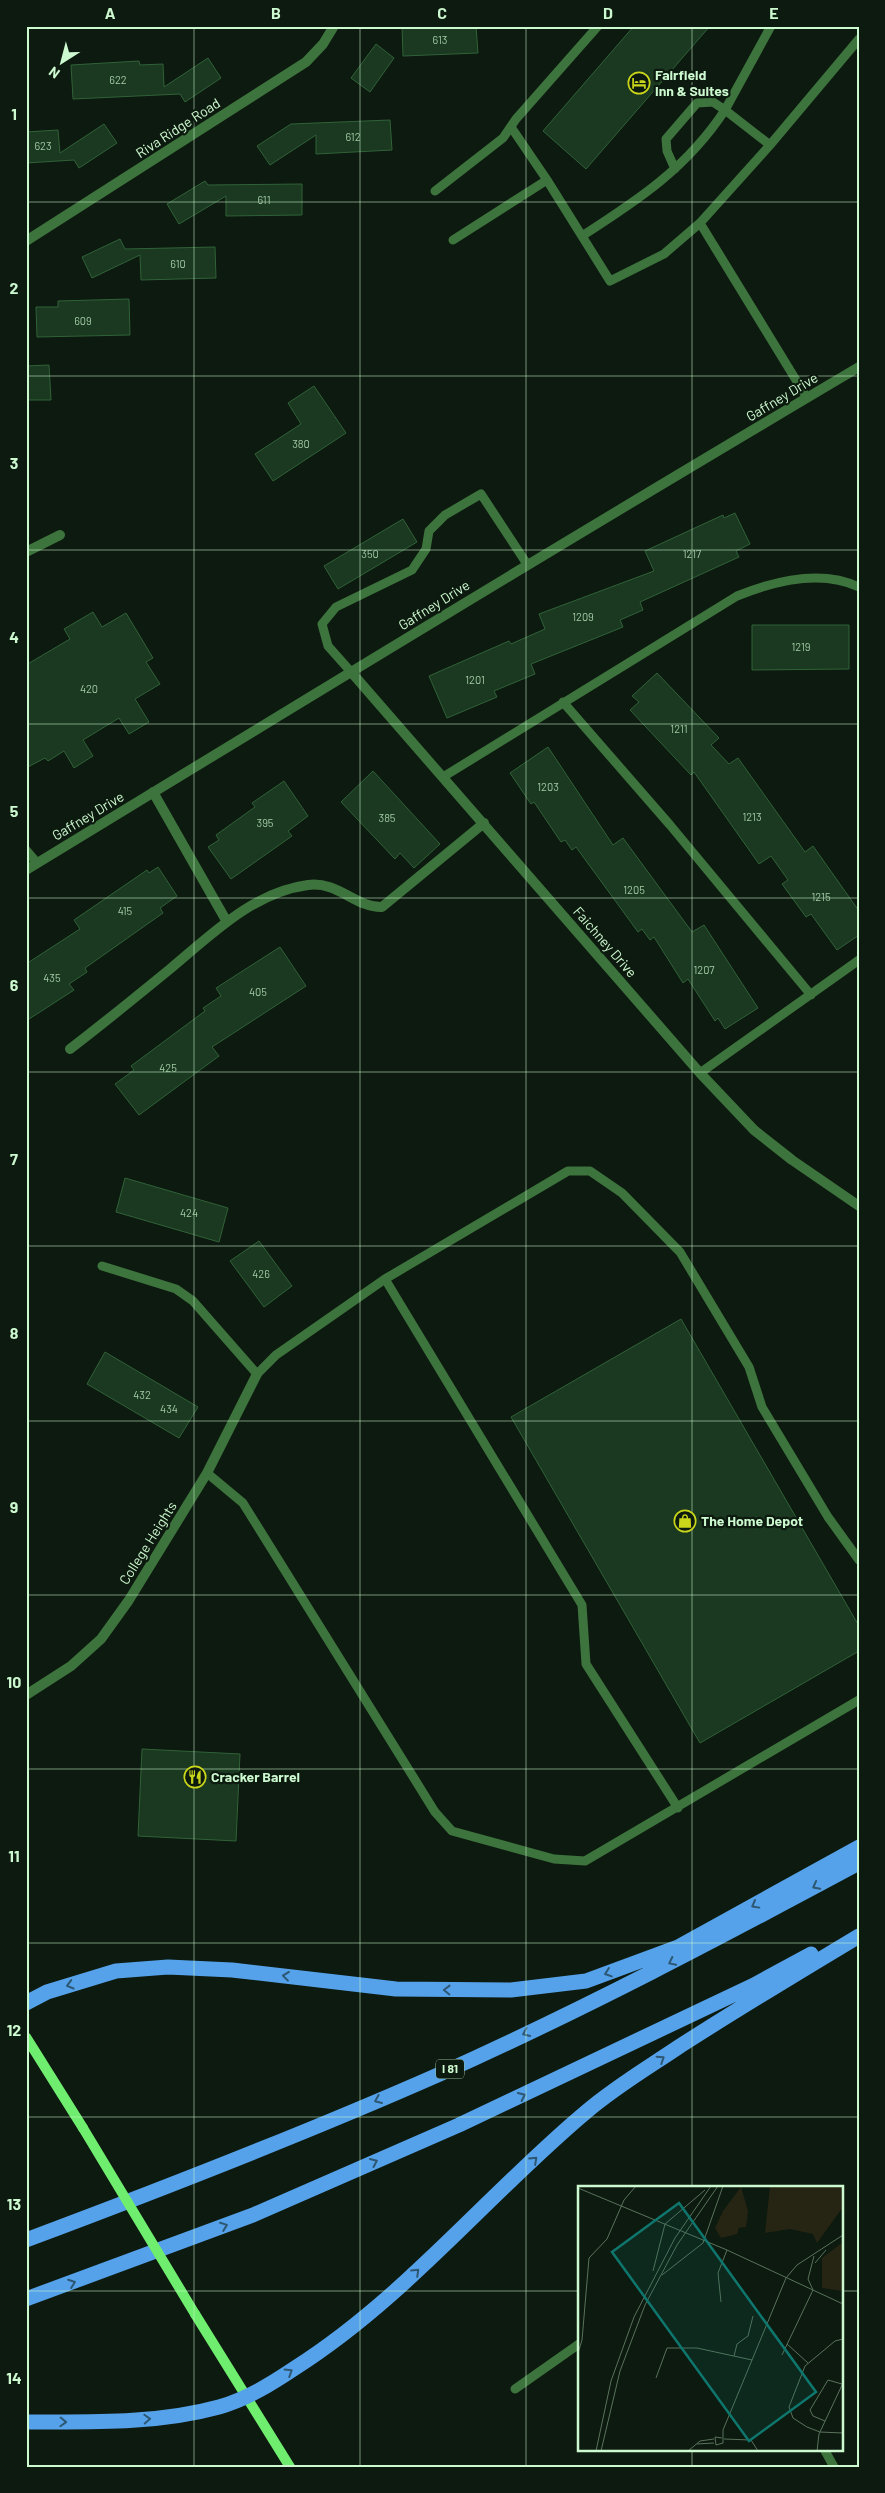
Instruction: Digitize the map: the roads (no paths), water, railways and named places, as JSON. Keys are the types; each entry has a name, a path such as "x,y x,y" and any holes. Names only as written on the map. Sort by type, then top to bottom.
{"highway":[{"path":"26,2003 47,1992 116,1971 168,1967 232,1970 396,1989 512,1990 586,1981 678,1947 859,1847"},
{"name":"I 81","path":"26,2240 263,2148 440,2074 692,1952 859,1863"},
{"path":"26,2299 253,2215 460,2125 754,1985 859,1928"},
{"path":"26,2422 78,2423 170,2417 221,2406 247,2396 320,2352 390,2297 586,2112 636,2075 742,2006 859,1936"}],"main road":[{"path":"26,2037 290,2467"}],"street":[{"name":"Riva Ridge Road","path":"26,242 306,62 323,44 334,26"},
{"name":"Gaffney Drive","path":"26,870 352,673 526,564 859,367"},
{"path":"26,552 60,534"},
{"name":"Faichney Drive","path":"352,673 700,1073 754,1130 792,1160 859,1206"},
{"path":"153,792 227,922"},
{"path":"70,1050 241,912 280,891 310,885 335,888 373,907 382,907 484,823"},
{"name":"College Heights","path":"26,1695 71,1666 100,1639 130,1600 207,1473 257,1374"}],"lane":[{"path":"435,191 503,138 598,26"},
{"path":"582,236 645,195 710,132 725,110 771,26"},
{"path":"511,127 547,180 610,281 664,254 700,223 770,145 859,39"},
{"path":"675,168 667,151 666,139 697,103 713,102 770,145"},
{"path":"453,240 547,180"},
{"path":"700,223 807,398"},
{"path":"352,673 328,646 322,624 336,607 412,570 426,549 430,531 445,515 481,494 526,564"},
{"path":"443,777 737,596 768,584 808,579 847,581 859,587"},
{"path":"563,702 670,825 810,995"},
{"path":"26,850 37,863"},
{"path":"700,1073 859,960"},
{"path":"102,1266 176,1289 193,1301 257,1374 276,1355 385,1279 568,1171 590,1171 622,1193 680,1252 749,1367 762,1407 828,1517 859,1560"},
{"path":"385,1279 582,1605 586,1664 678,1808"},
{"path":"207,1473 243,1503 435,1812 452,1831 554,1859 585,1861 859,1700"},
{"path":"514,2389 578,2345"},
{"path":"825,2450 834,2467"}],"place":[{"name":"Fairfield Inn & Suites","path":"639,83"},
{"name":"The Home Depot","path":"685,1521"},
{"name":"Cracker Barrel","path":"195,1777"}]}
